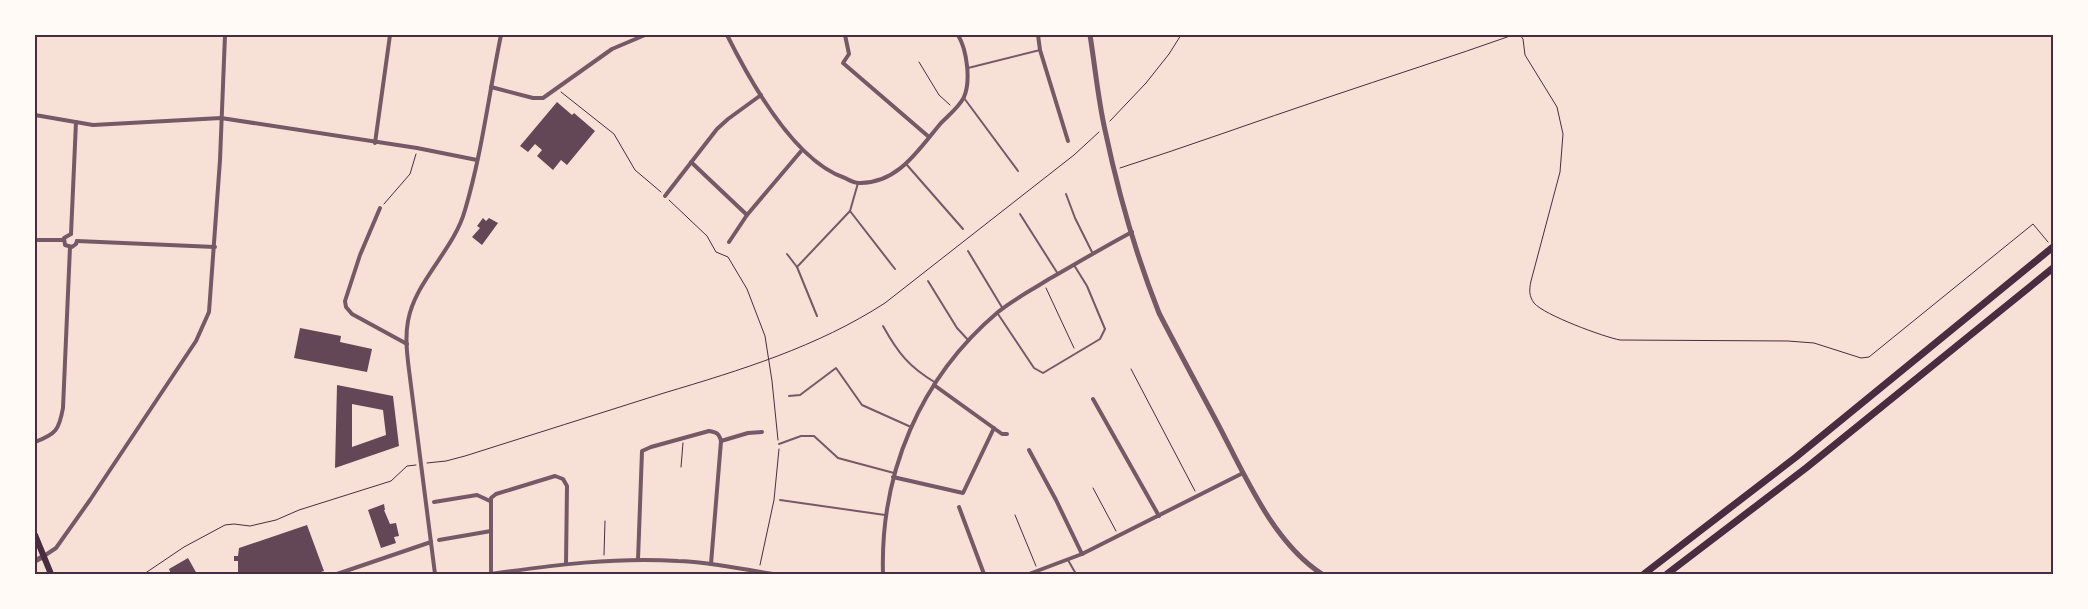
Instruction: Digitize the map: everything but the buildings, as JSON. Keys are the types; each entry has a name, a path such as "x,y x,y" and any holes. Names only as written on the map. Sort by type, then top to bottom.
{"highway":[{"path":"1644,574 1796,458 2039,259 2051,245"},
{"path":"1668,574 1806,468 2051,269"}],"main road":[{"path":"35,535 51,574"}],"street":[{"path":"35,560 56,548 70,530 200,333 209,312 215,247 225,35"},
{"path":"375,143 390,35"},
{"path":"435,574 420,464 407,344 408,321 413,306 458,230 465,211 477,160 501,35"},
{"path":"491,87 533,98 543,98 612,50 645,35"},
{"path":"726,35 780,124 802,150 833,174 858,183 883,179 907,165 964,98 968,68 958,35"},
{"path":"845,35 849,54 842,63 929,137"},
{"path":"1038,35 1040,50 1068,141"},
{"path":"1094,35 1090,35 1104,128 1148,286 1159,313 1243,473 1268,516 1295,552 1322,574"},
{"path":"665,196 728,119 761,95"},
{"path":"35,115 93,125 221,118 417,148 477,160"},
{"path":"71,234 76,122"},
{"path":"729,242 747,215 802,150"},
{"path":"691,162 747,215"},
{"path":"380,208 360,255 345,301 346,307 352,314 407,344"},
{"path":"883,574 885,515 893,475 911,427 935,384 969,341 1003,309 1058,274 1132,232"},
{"path":"64,240 66,236 71,234"},
{"path":"71,234 77,240"},
{"path":"35,240 64,240"},
{"path":"64,240 65,245 70,247"},
{"path":"77,240 215,247"},
{"path":"70,247 76,244 77,240"},
{"path":"35,442 53,434 57,429 63,408 70,247"},
{"path":"935,384 1002,434 1008,434"},
{"path":"1094,399 1159,516"},
{"path":"893,475 964,493 994,428"},
{"path":"638,560 642,451 650,447 708,431 716,432 720,436 721,441 711,564"},
{"path":"721,441 748,433 762,432"},
{"path":"1029,450 1082,554"},
{"path":"1029,574 1082,554 1243,473"},
{"path":"566,564 567,486 563,479 550,477 496,494 490,501 491,574 566,564 638,560 711,564 773,574"},
{"path":"434,502 477,495 490,501"},
{"path":"959,507 984,574"},
{"path":"439,540 491,531"},
{"path":"337,574 430,542"}],"lane":[{"path":"968,68 1040,50"},
{"path":"964,98 1018,171"},
{"path":"907,165 963,229"},
{"path":"798,267 850,211 858,183"},
{"path":"1066,194 1075,218 1093,254"},
{"path":"850,211 895,269"},
{"path":"1020,214 1058,274"},
{"path":"968,251 1003,309"},
{"path":"787,254 798,267 817,316"},
{"path":"998,313 1038,372 1048,372 1100,339 1105,328 1087,286 1074,265"},
{"path":"928,281 957,328 969,341"},
{"path":"883,326 908,364 935,384"},
{"path":"789,396 800,395 836,368 862,405 911,427"},
{"path":"779,444 801,436 814,436 838,458 893,475"},
{"path":"780,500 885,515"},
{"path":"1068,560 1076,574"}],"path":[{"path":"1104,128 1146,83 1181,35"},
{"path":"1115,170 1225,135 1326,98 1513,35"},
{"path":"1520,35 1523,39 1525,55 1557,107 1563,134 1560,172 1531,281 1530,296 1536,305 1547,312 1605,337 1620,340 1804,342 1860,358 1869,357 2033,224 2051,245"},
{"path":"919,62 939,95 954,108"},
{"path":"557,88 614,134 635,170 707,236 716,252 728,257 747,289 757,313 765,336 772,381 776,436 779,444 774,500 758,572"},
{"path":"144,574 184,547 225,525 250,526 276,520 299,510 391,481 407,466 446,461 465,456 768,360 823,338 862,318 885,303 1074,155 1098,132"},
{"path":"380,208 412,171 417,148"},
{"path":"1043,283 1078,353"},
{"path":"1131,369 1197,496"},
{"path":"681,467 684,438"},
{"path":"1093,488 1118,536"},
{"path":"1015,515 1038,571"},
{"path":"604,562 605,521"}]}
